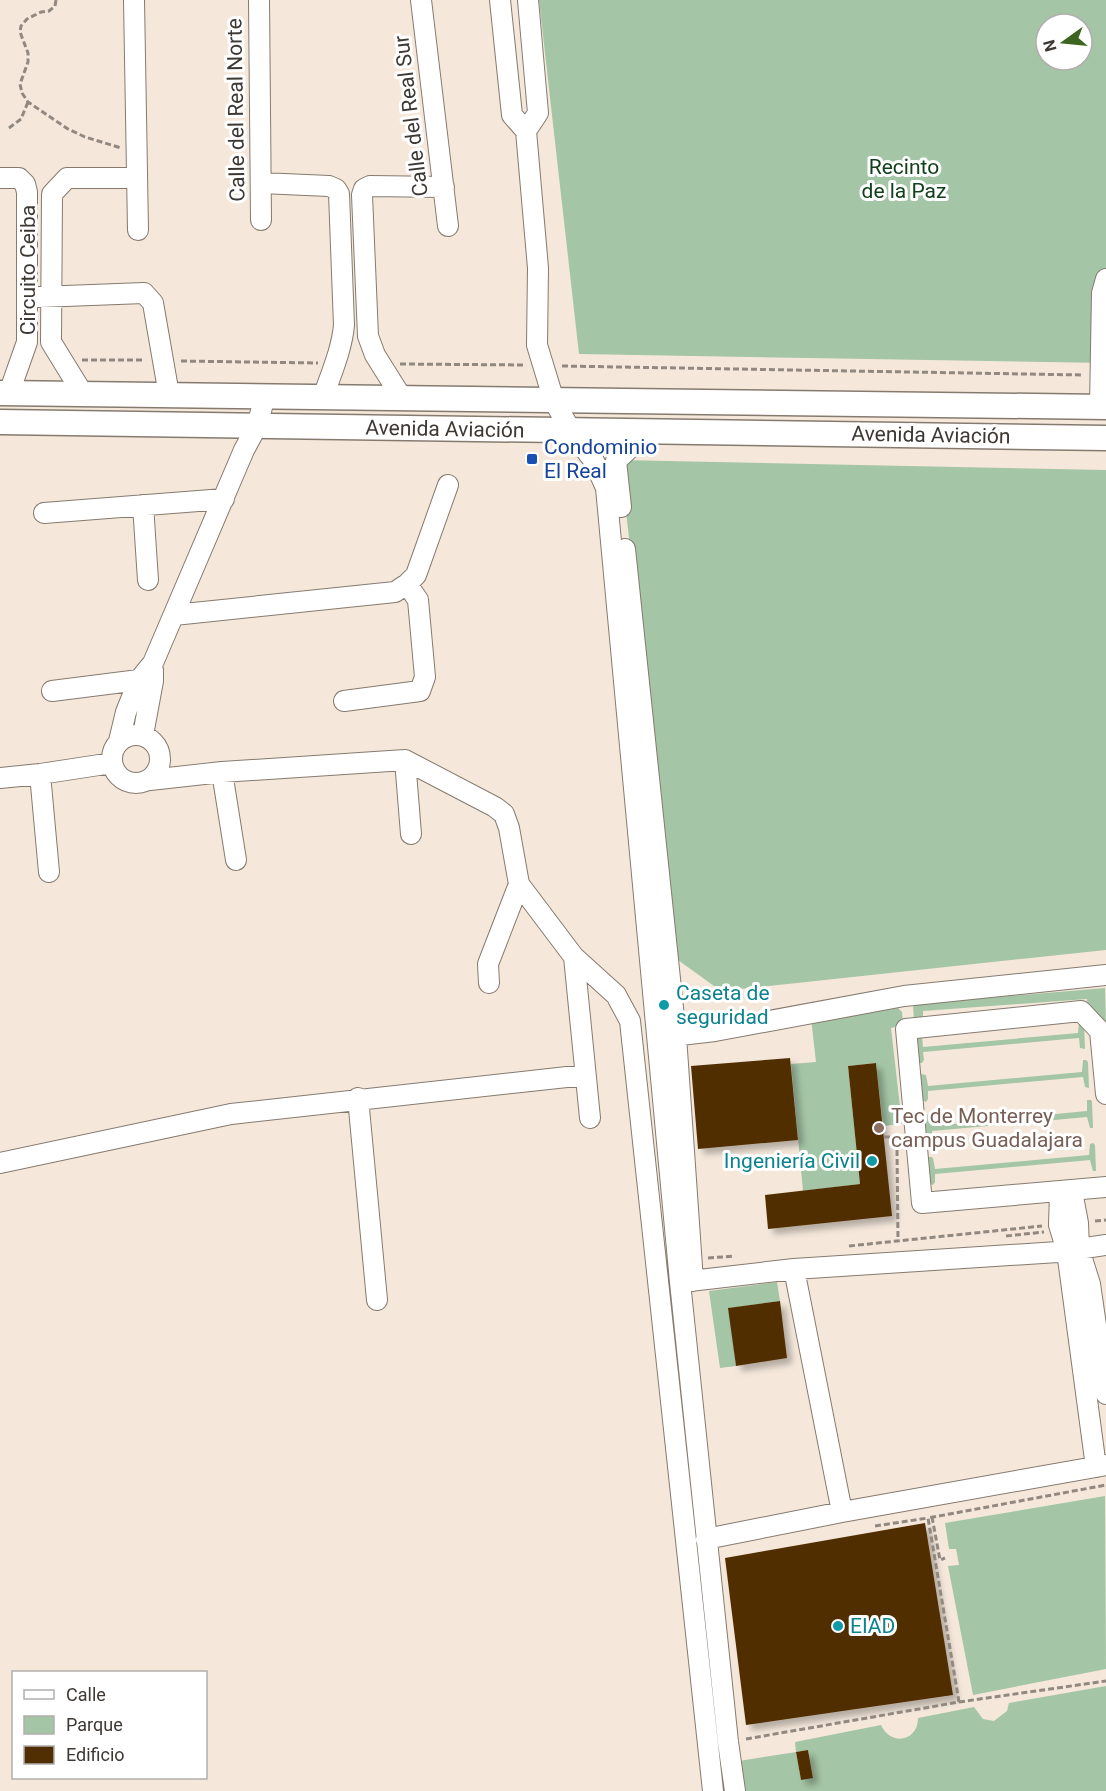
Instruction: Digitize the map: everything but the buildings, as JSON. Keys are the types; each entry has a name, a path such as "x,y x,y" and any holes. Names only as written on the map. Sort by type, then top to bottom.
{"main road":[{"name":"Avenida Aviación","path":"4,393 1103,407"},
{"name":"Avenida Aviación","path":"0,422 1106,438"}],"street":[{"path":"134,0 138,230"},
{"name":"Calle del Real Norte","path":"259,0 261,219"},
{"name":"Calle del Real Sur","path":"421,0 448,226"},
{"path":"500,0 512,115 526,131 538,268 537,345 554,401 571,430 594,461 606,488 692,1260 687,1282"},
{"path":"503,21 506,11 515,7 530,9 538,113 526,131"},
{"name":"Circuito Ceiba","path":"0,178 19,178 25,184 27,192 27,342 4,393"},
{"name":"Circuito Ceiba","path":"83,394 51,342 52,194 67,178 137,178"},
{"path":"261,183 329,186 336,189 339,195 344,325 342,343 335,358 324,397"},
{"path":"402,398 375,355 368,336 362,195 364,189 370,186 444,187"},
{"path":"1103,407 1102,293 1106,279"},
{"path":"27,297 144,293 153,303 169,395"},
{"path":"343,301 365,301"},
{"path":"265,396 257,426 244,450 149,675 126,712 119,741 112,751 112,763 118,775 128,782 141,783 222,772 405,760 504,814 509,828 519,885 574,957 616,995 630,1021 713,1791"},
{"path":"648,431 616,461 687,1282 704,1416 711,1538 728,1742 735,1791"},
{"path":"174,615 395,592 407,585 416,575 448,485"},
{"path":"44,513 224,499"},
{"path":"143,506 148,580"},
{"path":"344,702 420,691 425,677 418,600 407,585"},
{"path":"52,691 149,675"},
{"path":"143,735 149,675"},
{"path":"119,741 130,735 143,735 154,742 160,753 188,775"},
{"path":"150,780 160,766 160,753"},
{"path":"405,760 411,834"},
{"path":"0,778 112,763"},
{"path":"222,772 236,860"},
{"path":"40,774 49,872"},
{"path":"489,983 488,964 519,885"},
{"path":"574,957 590,1118"},
{"path":"667,1037 715,1031 904,996 1106,975"},
{"path":"904,996 922,1203 1106,1187"},
{"path":"906,1029 1082,1011 1100,1031 1106,1094"},
{"path":"0,1163 231,1114 358,1098 585,1075"},
{"path":"358,1098 377,1300"},
{"path":"1066,1192 1059,1225 1090,1284 1106,1394"},
{"path":"711,1538 1101,1466 1073,1250 1078,1223 1066,1192"},
{"path":"687,1282 794,1269 1073,1250 1106,1245"},
{"path":"794,1269 842,1512"}],"path":[{"path":"56,0 55,6 49,11 27,19 21,26 20,32 28,53 28,62 20,84 22,93 28,102 68,129 85,137 137,153"},
{"path":"9,128 21,119 28,102"},
{"path":"884,1137 897,1137"},
{"path":"897,1148 898,1241"},
{"path":"841,1246 1059,1225"},
{"path":"692,1260 738,1256"},
{"path":"959,1702 928,1518 1106,1485"},
{"path":"931,1512 940,1560 945,1558"},
{"path":"728,1742 959,1702 1106,1681"}],"green space":[{"name":"Recinto de la Paz","path":"539,0 1106,0 1106,363 579,354"},
{"path":"620,460 1106,470 1106,950 721,991 678,960"},
{"path":"1105,988 1106,1024 1088,1010 1087,999 923,1011 923,1021 914,1021 913,1004"},
{"path":"898,1008 902,1012 903,1021 900,1026 891,1028 902,1124 883,1126 876,1063 848,1066 860,1184 803,1191 791,1064 816,1062 811,1018"},
{"path":"1079,1021 1084,1023 1085,1049 1080,1048 1079,1038 923,1052 924,1060 919,1063 916,1035 922,1036 923,1047 1078,1033"},
{"path":"1083,1060 1088,1062 1089,1088 1085,1087 1083,1077 928,1091 926,1102 921,1100 921,1074 926,1075 928,1086 1082,1072"},
{"path":"1087,1100 1092,1102 1093,1128 1090,1128 1087,1117 932,1131 932,1139 925,1140 925,1114 930,1115 932,1126 1087,1111"},
{"path":"1093,1143 1096,1171 1093,1171 1090,1160 935,1174 933,1185 928,1183 928,1157 933,1158 935,1169 1089,1155 1090,1144"},
{"path":"777,1282 780,1301 729,1308 736,1366 720,1368 709,1291"},
{"path":"1105,1496 1106,1669 973,1695 948,1566 959,1565 956,1549 949,1549 945,1523"},
{"path":"1106,1686 1106,1791 744,1791 739,1761 796,1752 795,1742 881,1725 891,1736 903,1738 913,1732 918,1718 974,1707 983,1719 994,1721 1007,1711 1009,1703","holes":["808,1750 813,1777 801,1780 796,1752"]}],"place":[{"name":"Condominio El Real","path":"532,459"},
{"name":"Caseta de seguridad","path":"664,1005"},
{"name":"Tec de Monterrey campus Guadalajara","path":"879,1128"},
{"name":"Ingeniería Civil","path":"872,1161"},
{"name":"EIAD","path":"838,1626"}]}
